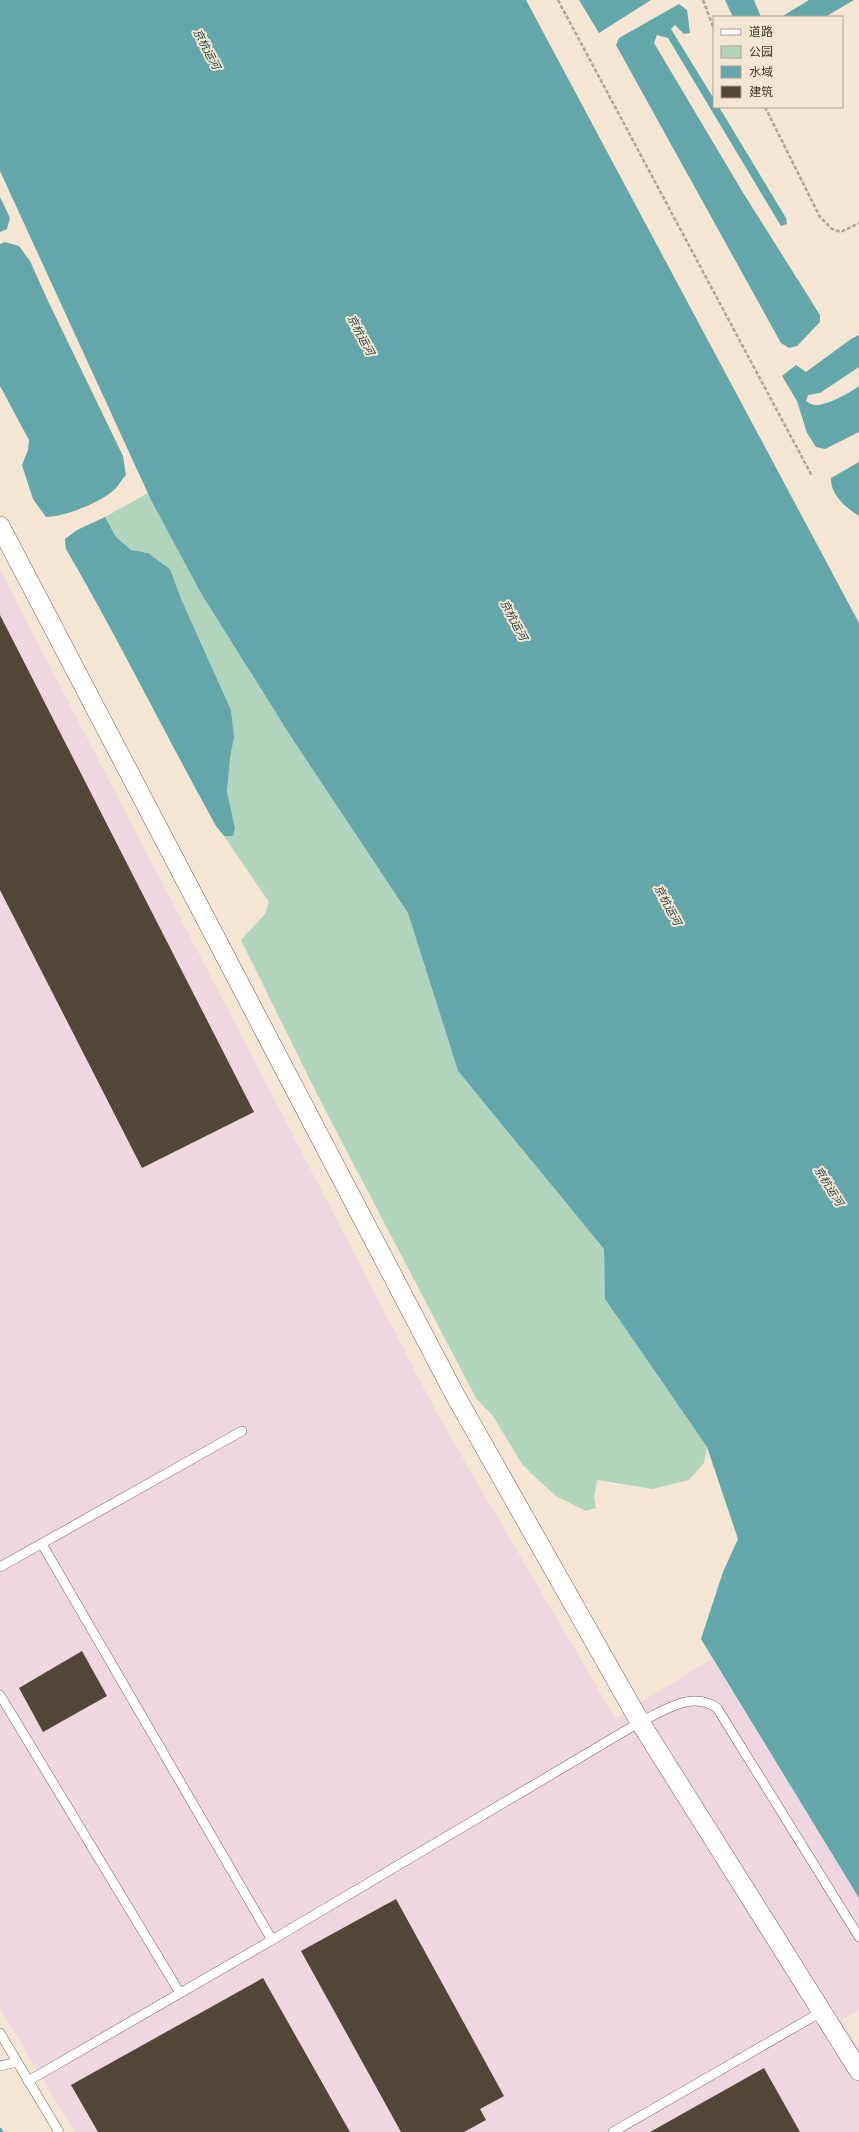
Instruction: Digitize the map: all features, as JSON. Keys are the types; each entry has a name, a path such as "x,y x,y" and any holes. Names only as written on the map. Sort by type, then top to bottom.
{"street":[{"path":"0,526 455,1395 640,1722 823,2011 859,2071"}],"lane":[{"path":"0,1568 242,1431"},
{"path":"42,1544 272,1940"},
{"path":"0,1695 180,1993"},
{"path":"28,2081 272,1940 640,1722 690,1700 700,1700 710,1703 717,1708 859,1937"},
{"path":"613,2132 823,2011"},
{"path":"0,2033 59,2132"},
{"path":"0,2066 17,2062"}],"path":[{"path":"558,0 812,476"},
{"path":"703,0 713,26"},
{"path":"766,108 820,217 832,229 841,232 859,223"}],"shaded area":[{"path":"0,570 440,1419 615,1718 712,1659 859,1898 859,2010 842,2019 859,2048 859,2132 75,2132 0,2009"}],"green space":[{"path":"148,493 202,595 293,740 408,913 458,1071 604,1249 605,1299 707,1447 704,1463 689,1480 653,1489 597,1480 594,1498 596,1508 586,1511 556,1496 522,1464 493,1416 476,1398 319,1098 241,940 265,914 269,902 224,836 232,836 235,828 227,792 230,758 234,737 231,710 182,601 170,569 148,553 131,550 116,537 105,517"}],"water":[{"name":"京杭运河","path":"0,0 526,0 859,623 859,1898 701,1639 723,1572 738,1539 707,1447 605,1299 604,1249 458,1071 408,913 293,740 202,595 151,500 0,171"},
{"path":"579,0 651,0 599,33"},
{"path":"725,0 754,0 761,16 733,16"},
{"path":"809,0 854,0 827,16 783,16"},
{"path":"679,4 687,10 690,33 684,34 675,25 671,29 713,97 713,108 720,108 786,218 787,224 781,226 668,38 657,35 654,43 742,191 820,315 820,322 797,346 789,348 781,343 616,45 619,38"},
{"path":"0,197 10,218 7,229 0,232"},
{"path":"5,242 19,246 30,261 123,456 126,475 115,489 92,504 72,512 54,516 46,517 33,499 22,465 28,450 29,440 0,386 0,244"},
{"path":"859,335 859,367 820,393 808,395 806,401 814,405 820,405 844,395 859,386 859,432 825,449 816,447 807,433 797,401 782,376 796,365 806,372 851,339"},
{"path":"859,462 859,516 844,505 836,495 831,484 831,478"},
{"path":"105,517 116,537 131,550 148,553 170,569 182,601 231,710 234,737 230,758 227,792 235,828 233,836 224,836 216,826 105,618 66,549 65,539 77,530"}],"building":[{"path":"0,615 254,1112 142,1168 0,890"},
{"path":"82,1651 107,1696 43,1732 19,1688"},
{"path":"396,1899 504,2096 480,2109 486,2120 464,2132 401,2132 301,1951"},
{"path":"263,1978 350,2132 98,2132 71,2085"},
{"path":"764,2068 800,2132 650,2132"}]}
